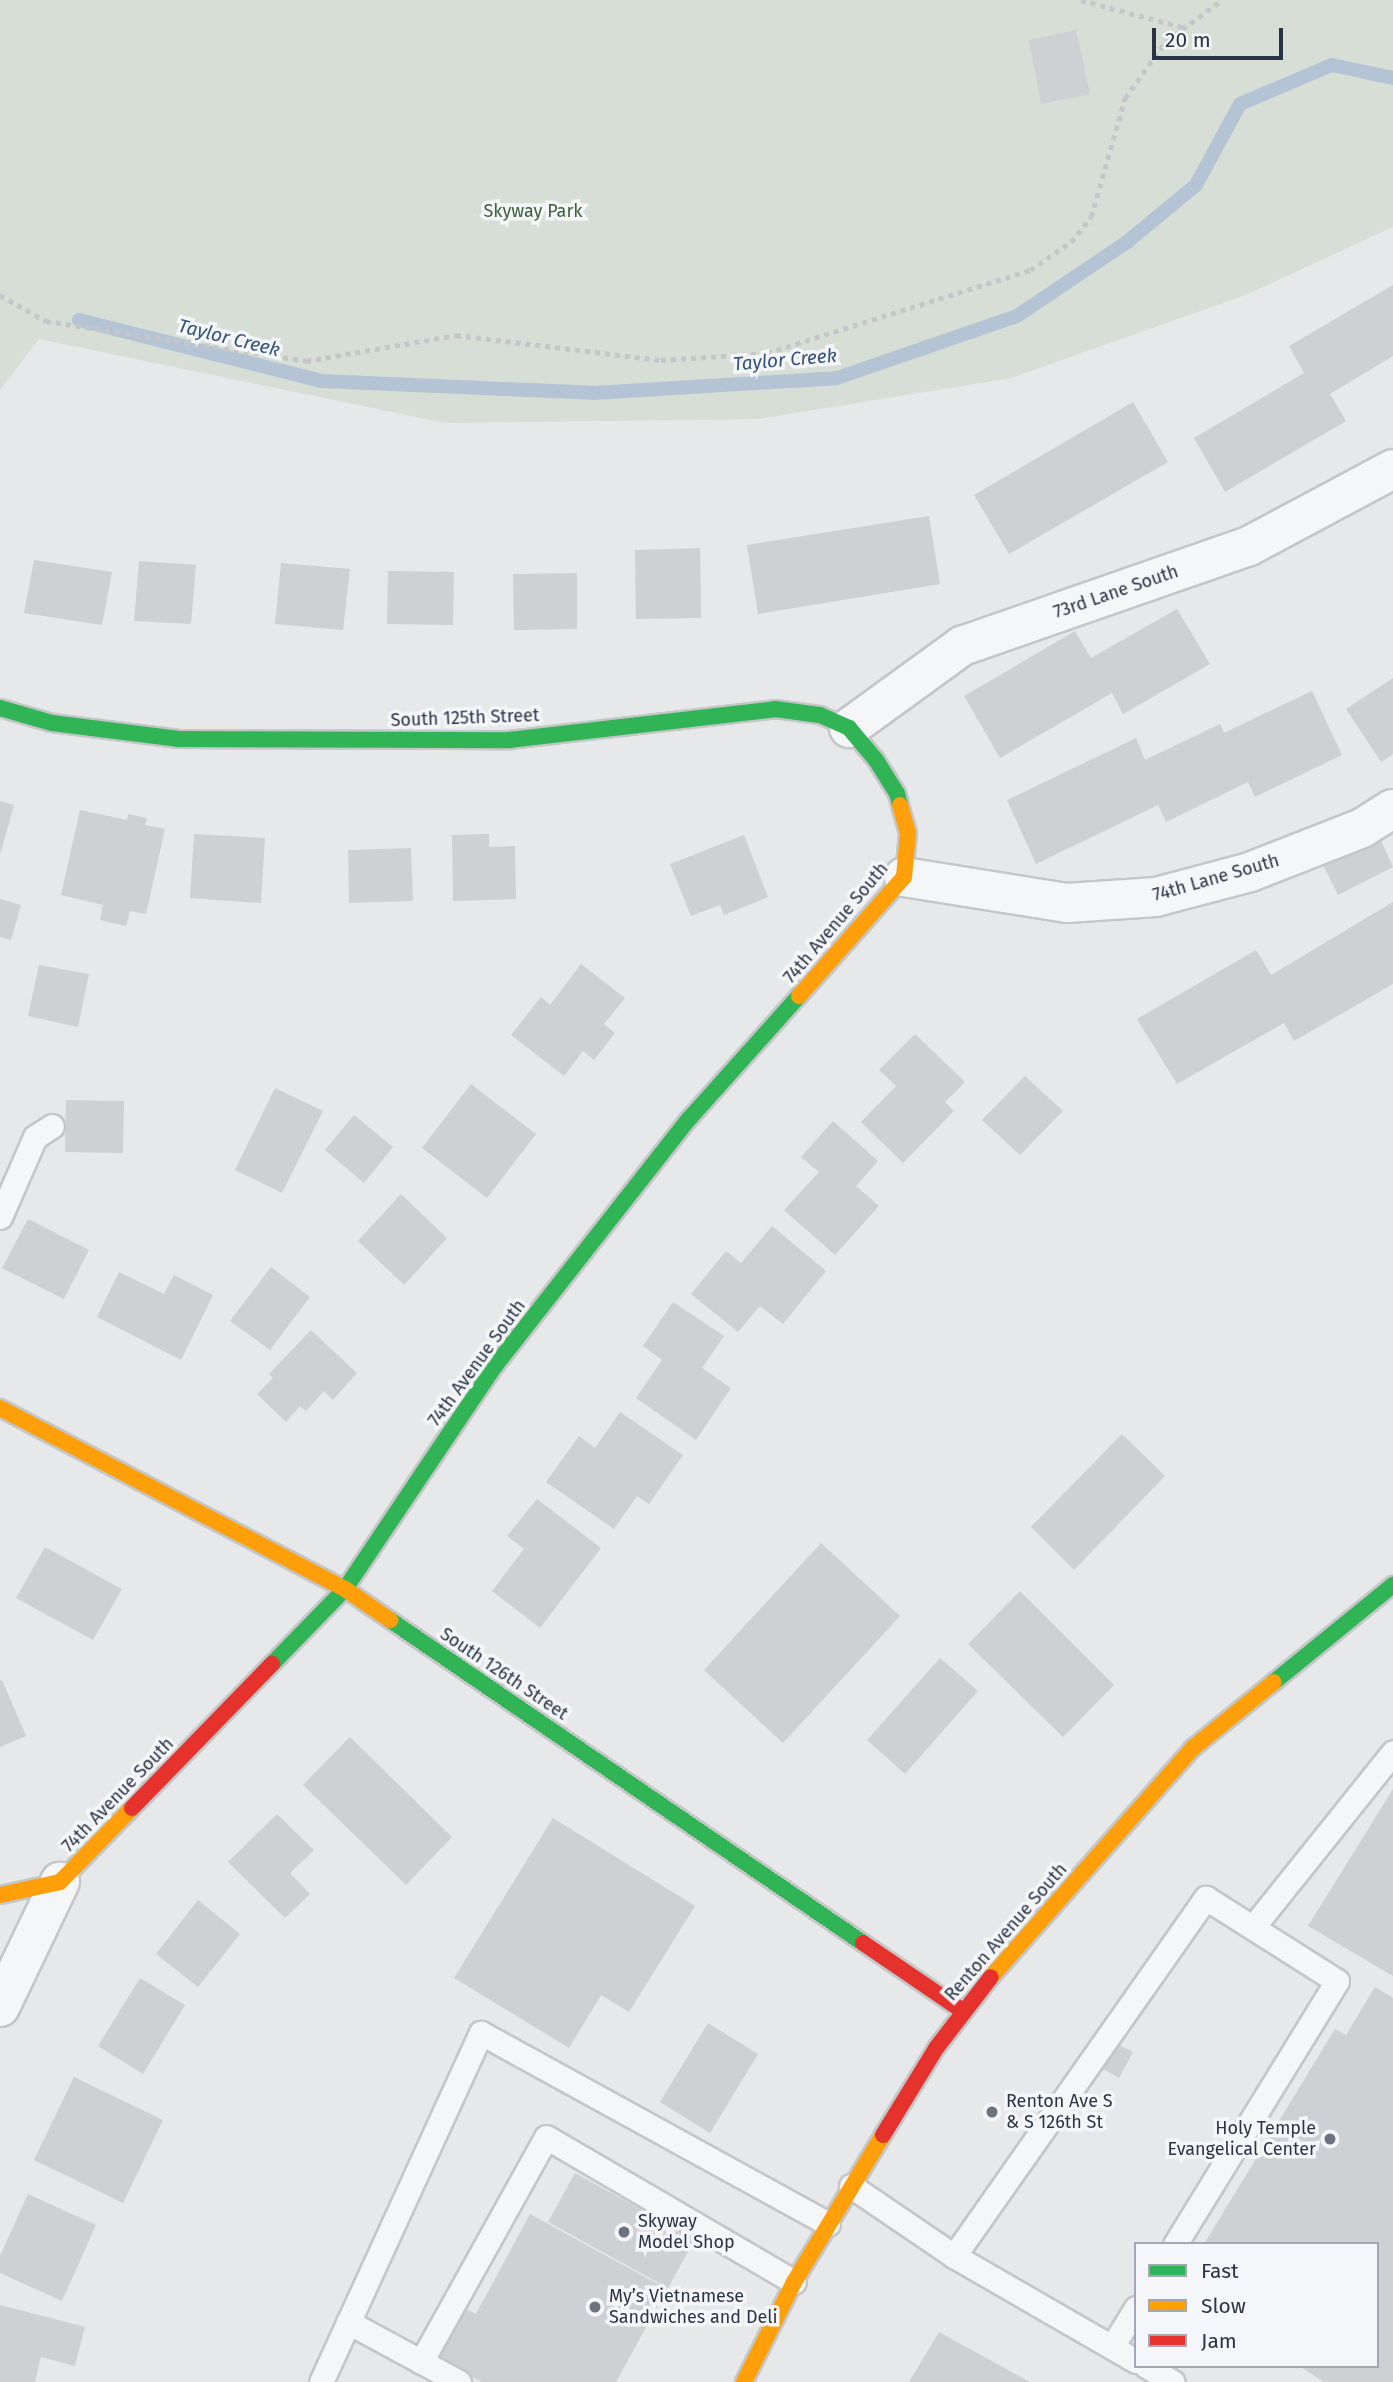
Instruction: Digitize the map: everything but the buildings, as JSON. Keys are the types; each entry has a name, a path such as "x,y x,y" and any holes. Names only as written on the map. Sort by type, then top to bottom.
{"street":[{"name":"73rd Lane South","path":"849,728 962,646 1249,545 1393,469"},
{"name":"South 125th Street","path":"0,708 52,723 179,739 509,740 775,709 820,715 849,728"},
{"name":"74th Avenue South","path":"60,1882 345,1589 495,1366 690,1119 904,877 908,833 897,793 849,728"},
{"name":"74th Lane South","path":"904,877 1067,903 1156,897 1250,872 1362,828 1393,809"},
{"name":"South 126th Street","path":"0,1408 345,1589 963,2011"},
{"name":"Renton Avenue South","path":"744,2382 794,2282 828,2224 937,2047 963,2011 1193,1748 1388,1598"},
{"path":"0,1895 60,1882"},
{"path":"0,2007 60,1882"}],"lane":[{"path":"0,1217 35,1137 52,1126"},
{"path":"1254,1927 1393,1752"},
{"path":"954,2256 1206,1898 1337,1981 1176,2242"},
{"path":"321,2382 481,2033 828,2224"},
{"path":"421,2362 546,2137 794,2282"},
{"path":"851,2186 954,2256 1134,2360"},
{"path":"1112,2347 1134,2311"},
{"path":"348,2322 459,2382"},
{"path":"1149,2368 1173,2382"}],"path":[{"path":"1080,0 1182,27"},
{"path":"0,295 46,321 306,361 456,335 661,360 767,353 1030,270 1071,242 1091,217 1125,98 1166,41 1222,0"}],"green space":[{"name":"Skyway Park","path":"0,0 1393,0 1393,227 1248,294 1011,378 759,419 445,423 39,339 0,390"}],"waterway":[{"name":"Taylor Creek","path":"79,320 322,381 594,393 837,378 1017,316 1127,242 1196,185 1240,104 1332,65 1393,78"}],"traffic: fast":[{"path":"0,708 52,723 179,739 509,740 775,709 820,715 849,728 876,760 897,793 900,805"},
{"path":"272,1664 345,1589 495,1366 689,1119 799,996"},
{"path":"1274,1682 1393,1585"},
{"path":"390,1620 863,1943"}],"traffic: slow":[{"path":"799,996 904,877 908,833 900,805"},
{"path":"0,1408 345,1589 390,1620"},
{"path":"991,1977 1193,1748 1274,1682"},
{"path":"0,1895 60,1882 132,1808"},
{"path":"744,2382 794,2282 883,2135"}],"traffic: jam":[{"path":"132,1808 272,1664"},
{"path":"863,1943 963,2011"},
{"path":"883,2135 937,2047 991,1977"}],"place":[{"name":"Renton Ave S & S 126th St","path":"992,2112"},
{"name":"Holy Temple Evangelical Center","path":"1330,2139"},
{"name":"Skyway Model Shop","path":"624,2232"},
{"name":"My’s Vietnamese Sandwiches and Deli","path":"595,2307"}]}
